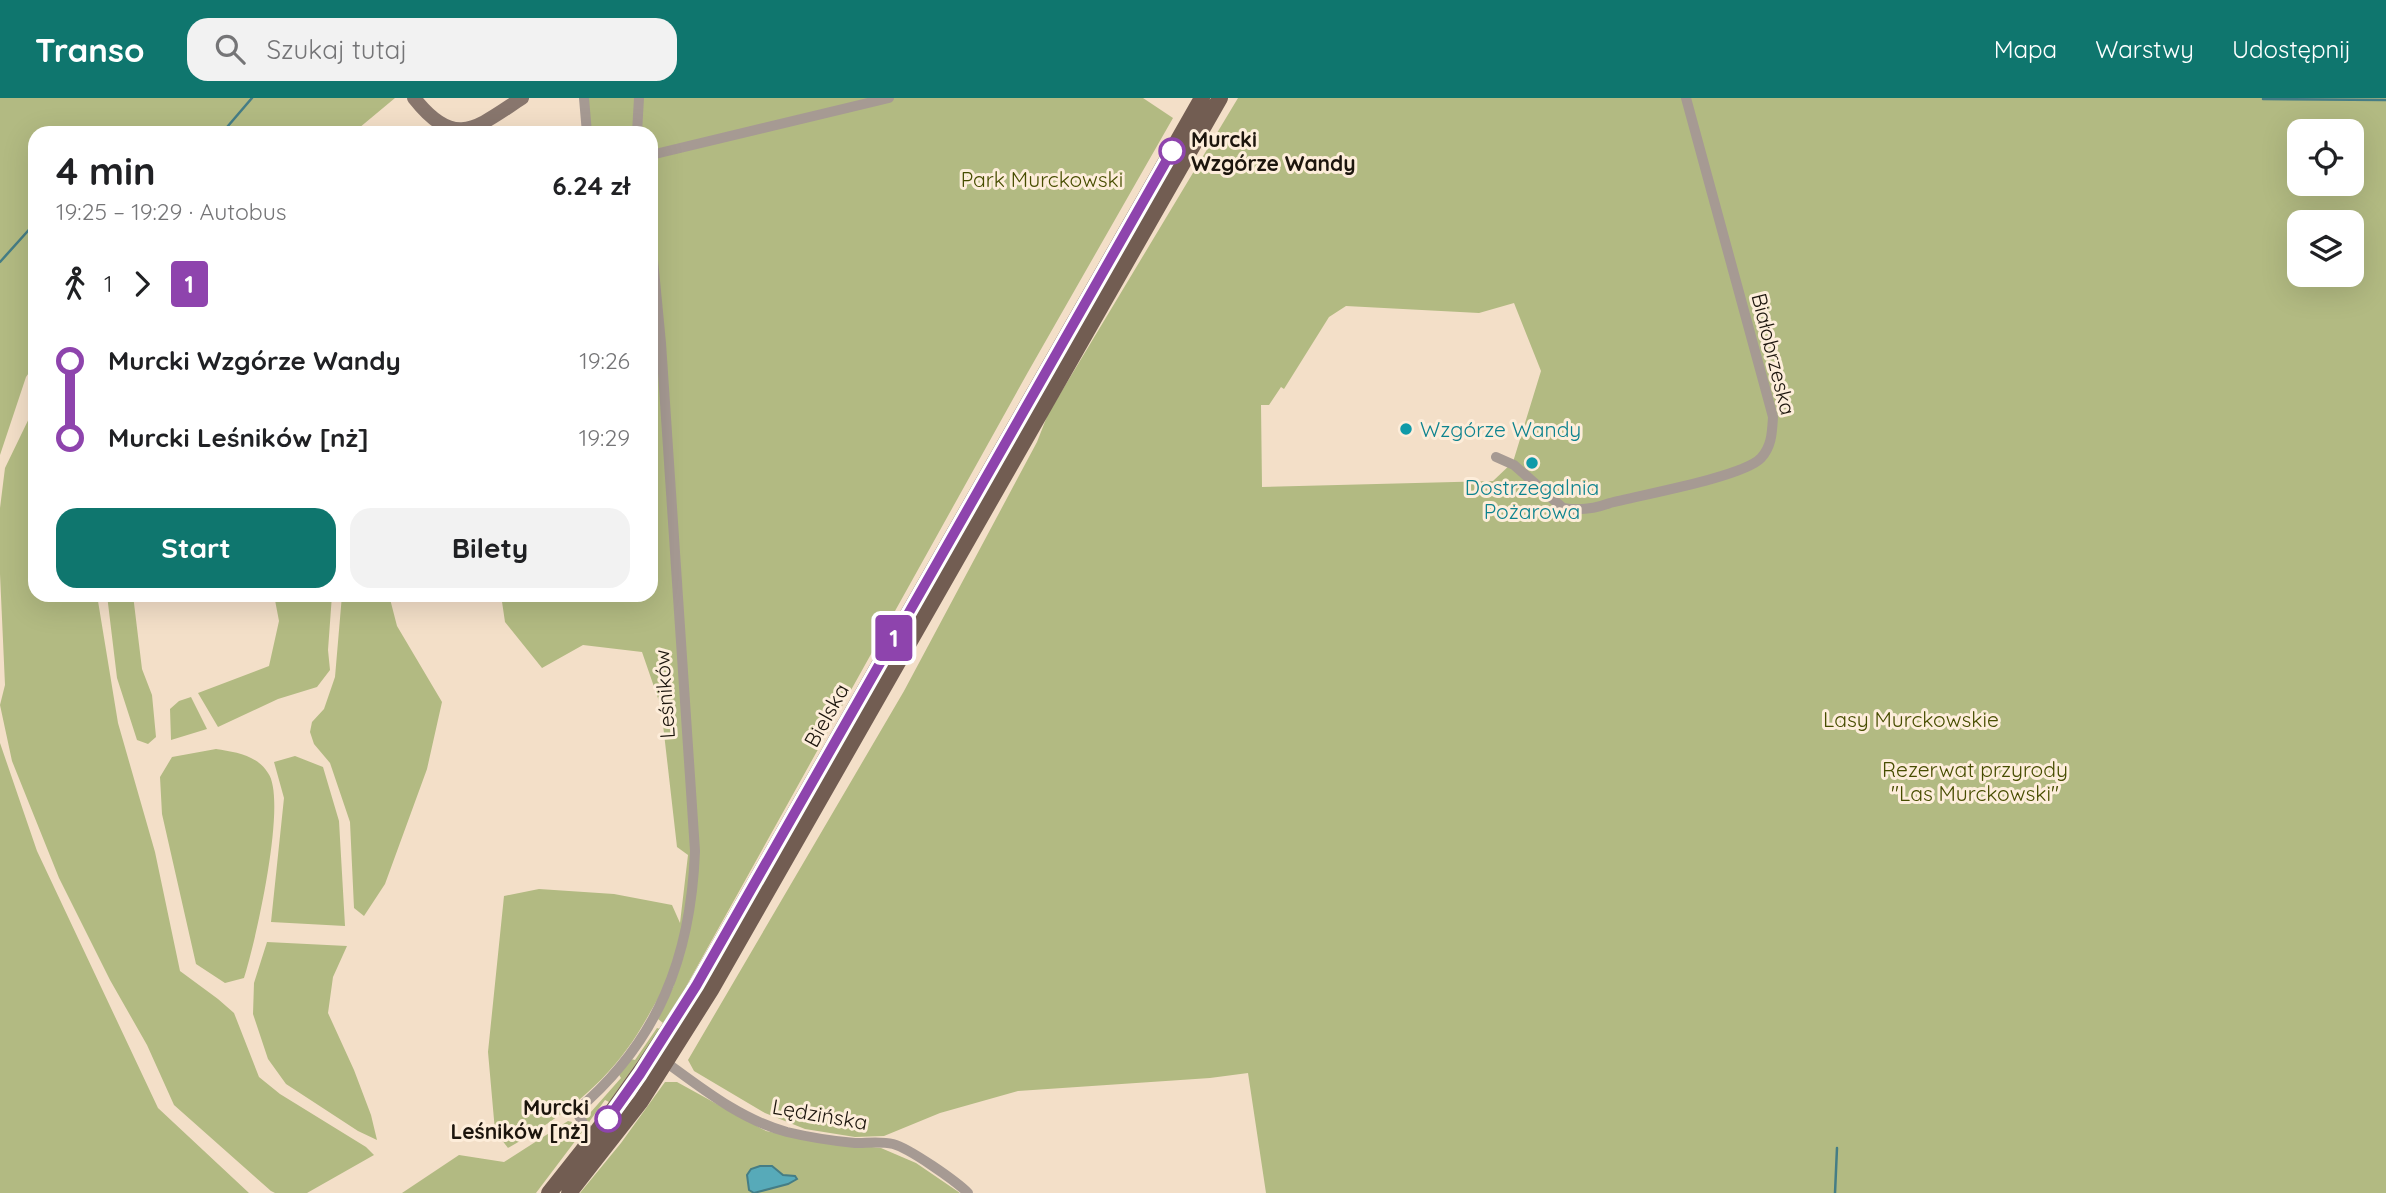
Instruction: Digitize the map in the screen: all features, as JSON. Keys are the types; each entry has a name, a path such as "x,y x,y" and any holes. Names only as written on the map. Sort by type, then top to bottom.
{"main road":[{"name":"Bielska","path":"549,1193 640,1074 696,986 1202,98"},
{"name":"Bielska","path":"569,1193 615,1137 667,1063 754,916 1220,98"}],"street":[{"path":"414,98 432,119 446,126"},
{"path":"476,126 522,98"},
{"path":"584,98 586,126"},
{"path":"637,126 639,98"},
{"path":"658,153 889,98"},
{"name":"Białobrzeska","path":"1496,457 1514,465 1563,508 1573,510 1592,509 1732,472 1752,465 1762,457 1768,447 1772,436 1773,417 1686,98"},
{"name":"Leśników","path":"595,1136 586,1128 576,1111 606,1084 629,1055 667,993 687,929 694,878 695,851 658,312"},
{"name":"Lędzińska","path":"667,1063 716,1098 758,1122 788,1132 840,1140 892,1143 911,1152 968,1193"}],"green space":[{"path":"0,98 395,98 361,126 28,126 28,374 0,455"},
{"name":"Park Murckowski","path":"587,98 1143,98 1173,118 1028,372 683,992 663,1023 658,1019 674,985 669,980 633,1041 602,1079 557,1117 508,1148 495,1131 488,1052 504,896 539,889 614,894 672,905 680,923 688,855 677,847 661,707 642,652 583,645 542,668 505,622 502,602 658,602 658,126 591,126"},
{"name":"Lasy Murckowskie","path":"1238,98 2386,98 2386,1193 1266,1193 1248,1073 1018,1091 940,1113 884,1136 855,1137 805,1129 765,1113 694,1071 688,1060 904,691 1037,442 1048,414","holes":["1514,303 1541,371 1513,462 1493,481 1262,487 1261,405 1269,405 1281,387 1284,389 1329,317 1346,306 1479,313"]},
{"path":"28,420 28,602 98,602 118,723 155,852 180,971 234,1013 259,1077 280,1094 366,1147 374,1155 307,1193 271,1191 174,1105 147,1045 110,980 59,878 12,761 0,705 5,685 0,508 5,468"},
{"path":"108,602 134,602 142,669 152,695 156,737 148,744 137,740 117,678"},
{"path":"275,602 331,602 328,650 330,670 317,687 278,699 218,727 198,693 269,666 279,621"},
{"path":"341,602 391,602 397,626 442,702 427,769 385,884 364,916 354,908 350,822 330,763 314,744 310,732 312,722 324,709 335,677"},
{"path":"191,697 207,729 171,740 170,709 179,701"},
{"path":"0,743 37,851 158,1108 249,1193 0,1193"},
{"path":"216,749 245,755 263,767 273,788 274,812 268,873 244,978 225,983 196,964 162,814 160,777 172,757"},
{"path":"295,756 323,767 339,821 345,926 271,922 284,798 274,762"},
{"path":"267,942 347,946 333,977 328,1013 354,1070 371,1115 377,1140 358,1131 286,1084 268,1059 253,1014 254,983"},
{"path":"657,1028 660,1029 609,1102 605,1100 589,1122 585,1119 583,1110 590,1113 621,1078 618,1073 631,1059 635,1060"},
{"path":"665,1082 677,1082 766,1131 815,1141 881,1148 916,1163 960,1193 580,1193 621,1143"},
{"path":"568,1121 576,1123 582,1132 536,1193 402,1193 459,1155 504,1162"}],"water":[{"path":"772,1166 783,1175 795,1176 797,1179 754,1193 749,1190 747,1175 751,1169"}],"waterway":[{"path":"228,126 252,98"},
{"path":"2263,99 2386,100"},
{"path":"0,262 28,231"},
{"path":"1835,1193 1837,1148"}],"bus line":[{"name":"1","path":"608,1119 696,986 1172,151"}],"place":[{"name":"Murcki Wzgórze Wandy","path":"1172,151"},
{"name":"Wzgórze Wandy","path":"1406,429"},
{"name":"Dostrzegalnia Pożarowa","path":"1532,463"},
{"name":"Murcki Leśników [nż]","path":"608,1119"}],"park label":[{"name":"Rezerwat przyrody \"Las Murckowski\"","path":"1975,781"}]}
